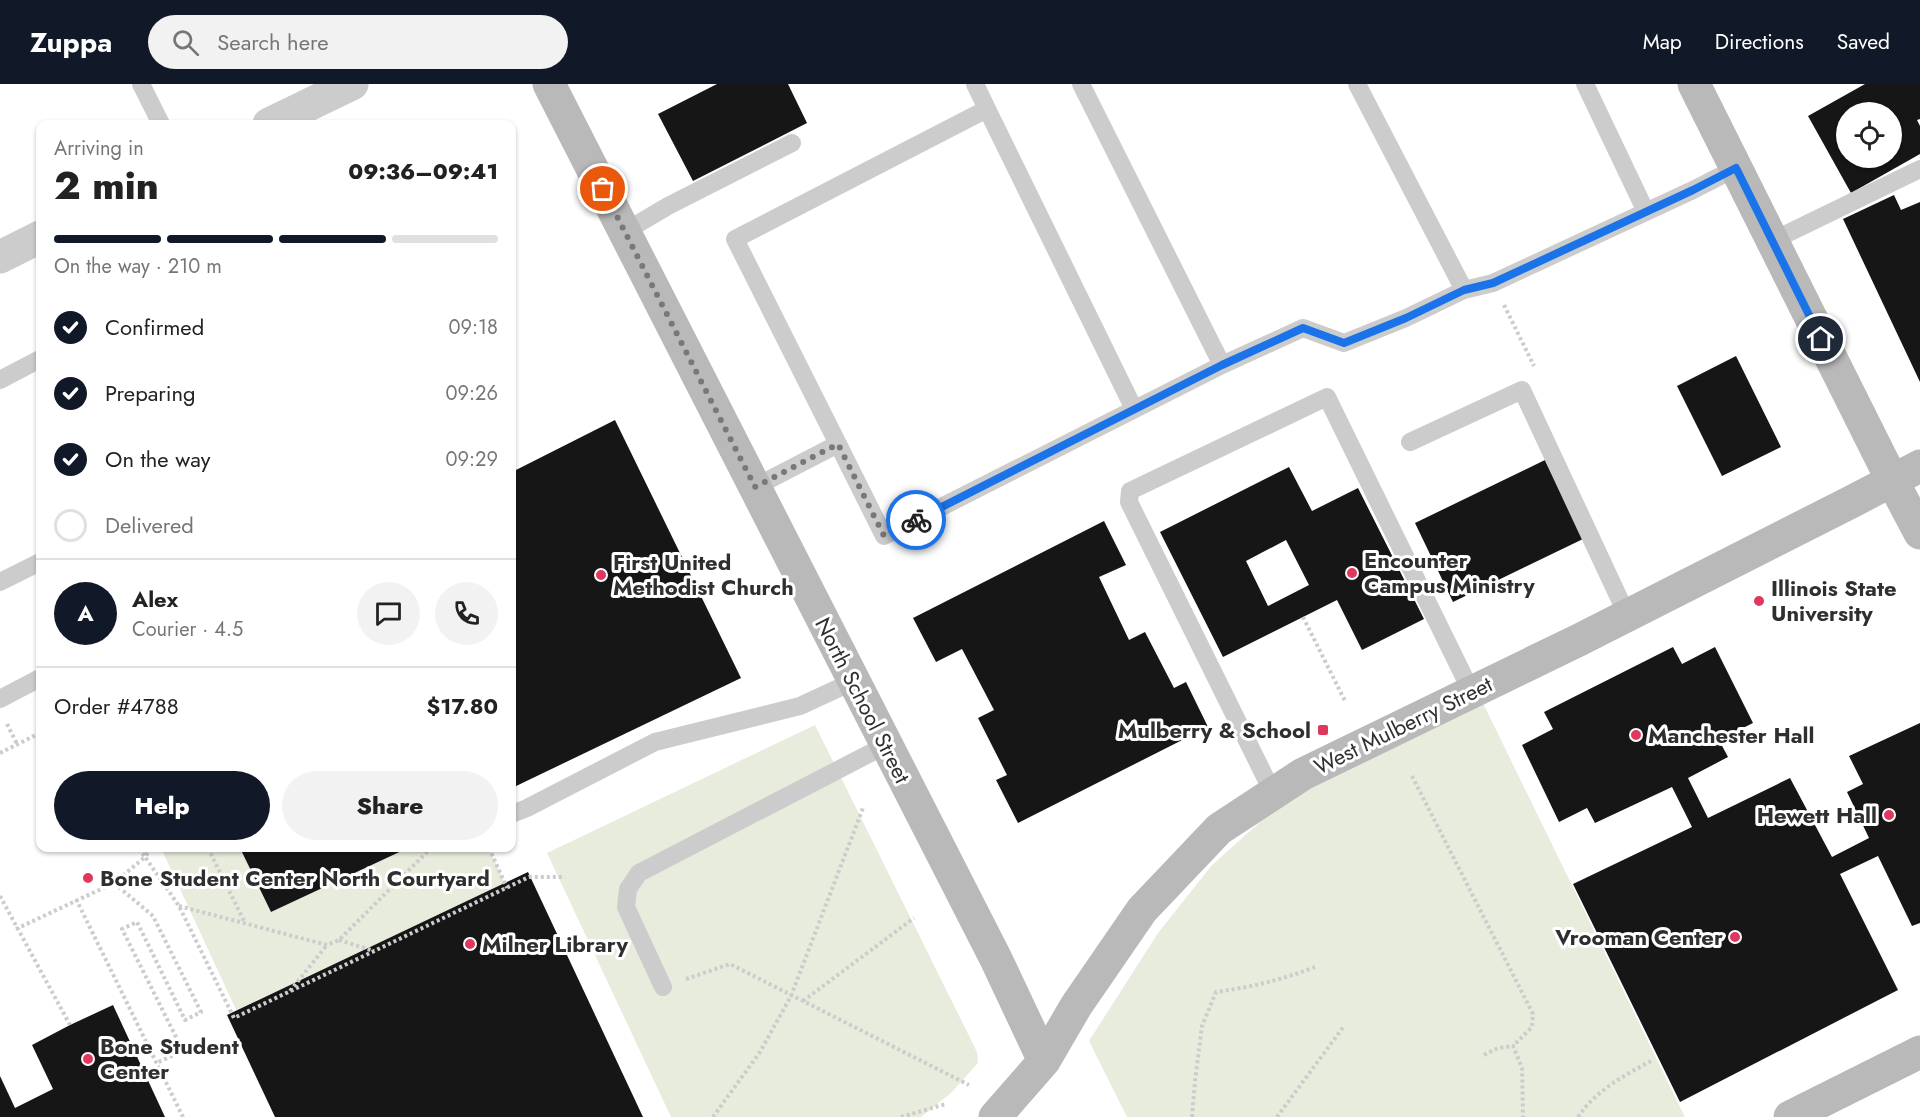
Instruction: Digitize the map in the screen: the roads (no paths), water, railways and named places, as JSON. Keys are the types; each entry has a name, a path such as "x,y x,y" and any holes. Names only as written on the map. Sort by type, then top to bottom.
{"street":[{"path":"277,120 351,84"},
{"name":"North School Street","path":"549,84 996,959 1044,1060"},
{"path":"1694,84 1773,241 1906,473 1920,533"},
{"path":"0,257 36,239"},
{"name":"West Mulberry Street","path":"996,1117 1044,1060 1076,1006 1142,910 1219,829 1302,774 1627,615 1906,473"},
{"path":"1790,1117 1920,1052"}],"lane":[{"path":"141,84 159,120"},
{"path":"975,84 1134,409"},
{"path":"1081,84 1222,365"},
{"path":"1357,84 1464,290"},
{"path":"1585,84 1646,212"},
{"path":"987,109 735,239 884,536 1222,365 1303,328 1344,343 1406,318 1464,290 1493,283 1736,168"},
{"path":"624,232 668,206 792,143"},
{"path":"1773,241 1920,170"},
{"path":"0,380 36,361"},
{"path":"1410,442 1522,390 1627,615"},
{"path":"1273,793 1129,502 1130,491 1327,397 1471,691"},
{"path":"755,487 838,444"},
{"path":"0,582 36,564"},
{"path":"0,699 36,680"},
{"path":"516,812 655,742 800,706 854,681"},
{"path":"663,987 626,907 628,889 639,873 886,745"}],"place":[{"name":"Encounter Campus Ministry","path":"1352,573"},
{"name":"First United Methodist Church","path":"601,575"},
{"name":"Illinois State University","path":"1759,601"},
{"name":"Mulberry & School","path":"1323,730"},
{"name":"Manchester Hall","path":"1636,735"},
{"name":"Hewett Hall","path":"1889,815"},
{"name":"Bone Student Center North Courtyard","path":"88,878"},
{"name":"Vrooman Center","path":"1735,937"},
{"name":"Milner Library","path":"470,944"},
{"name":"Bone Student Center","path":"88,1059"}]}
